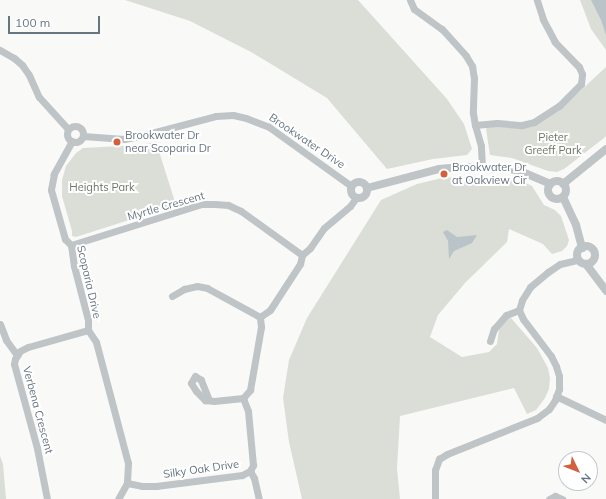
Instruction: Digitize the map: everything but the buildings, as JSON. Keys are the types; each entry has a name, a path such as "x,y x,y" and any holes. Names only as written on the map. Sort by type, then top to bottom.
{"street":[{"path":"410,0 414,9 442,30 466,56 472,66 474,78 473,113 481,146 482,166"},
{"path":"475,125 497,123 522,125 534,122 560,106 581,84 582,74 579,67 555,42 543,19 537,0"},
{"path":"0,50 14,58 22,65 29,75 39,97 68,129 68,137 72,141"},
{"name":"Brookwater Drive","path":"72,141 78,141 83,136 124,138 140,136 206,118 233,115 246,118 269,127 351,186"},
{"path":"68,129 75,125 80,127 83,131 83,136"},
{"name":"Scoparia Drive","path":"72,141 54,174 51,190 65,239 71,246 74,266 88,320 89,332 96,342 126,452 128,467 126,484 118,499"},
{"path":"564,184 606,149"},
{"path":"367,188 438,169 482,166 520,171 550,184"},
{"path":"556,181 564,184 566,192 562,197 557,198 551,196 548,191 550,184 556,181"},
{"path":"356,198 350,192 351,186 360,182 367,188"},
{"path":"260,317 270,310 300,264 302,255 310,248 324,228 350,206 356,198 365,196 367,188"},
{"path":"562,197 576,224 582,248"},
{"name":"Myrtle Crescent","path":"71,246 202,204 215,204 228,205 241,212 302,255"},
{"path":"578,260 578,251 582,248 589,248 594,254 591,262 586,264"},
{"path":"436,499 435,470 439,459 447,454 537,418 549,409 556,396 559,389 559,376 556,366 551,356 523,319 519,310 522,300 530,287 560,264 578,260 586,264 606,292"},
{"path":"172,296 184,289 197,286 207,288 260,317"},
{"path":"490,341 494,329 506,315 519,310"},
{"path":"209,400 243,398 250,390 260,327 260,317"},
{"path":"0,324 6,340 17,356"},
{"path":"89,332 97,328"},
{"name":"Verbena Crescent","path":"47,499 37,448 14,364 20,351 28,347 89,332"},
{"path":"556,396 606,420"},
{"name":"Silky Oak Drive","path":"126,484 156,486 242,475 250,471 253,465 248,411 243,398"},
{"path":"250,471 254,478 258,499"},
{"path":"549,499 555,496 562,499"}],"green space":[{"path":"125,0 358,0 447,99 464,124 472,149 467,155 433,159 387,169 327,98 251,52 190,21"},
{"path":"580,0 606,0 606,50 591,29"},
{"name":"Pieter Greeff Park","path":"606,67 606,136 564,169 557,172 548,171 512,158 490,155 486,129 489,126 535,125 566,104"},
{"name":"Heights Park","path":"156,142 176,205 76,237 72,236 72,231 62,196 62,180 66,166 76,153 83,148 141,145"},
{"path":"483,176 498,184 505,179 526,183 532,186 544,205 555,210 561,216 569,240 567,246 562,251 552,254 543,244 509,229 507,242 465,283 438,315 430,337 462,357 489,352 497,344 499,329 507,319 511,318 537,348 548,368 550,378 549,389 545,398 536,410 527,414 514,388 400,416 397,468 400,499 302,499 289,442 283,398 289,360 307,318 381,200 417,184 442,178"},
{"path":"0,456 3,464 6,499 0,499"}],"shaded area":[{"path":"591,0 606,0 606,35 601,20"},
{"path":"447,230 457,237 477,235 472,243 454,251 449,259 448,241 443,232"}],"place":[{"name":"Brookwater Dr near Scoparia Dr","path":"117,142"},
{"name":"Brookwater Dr at Oakview Cir","path":"444,174"}]}
